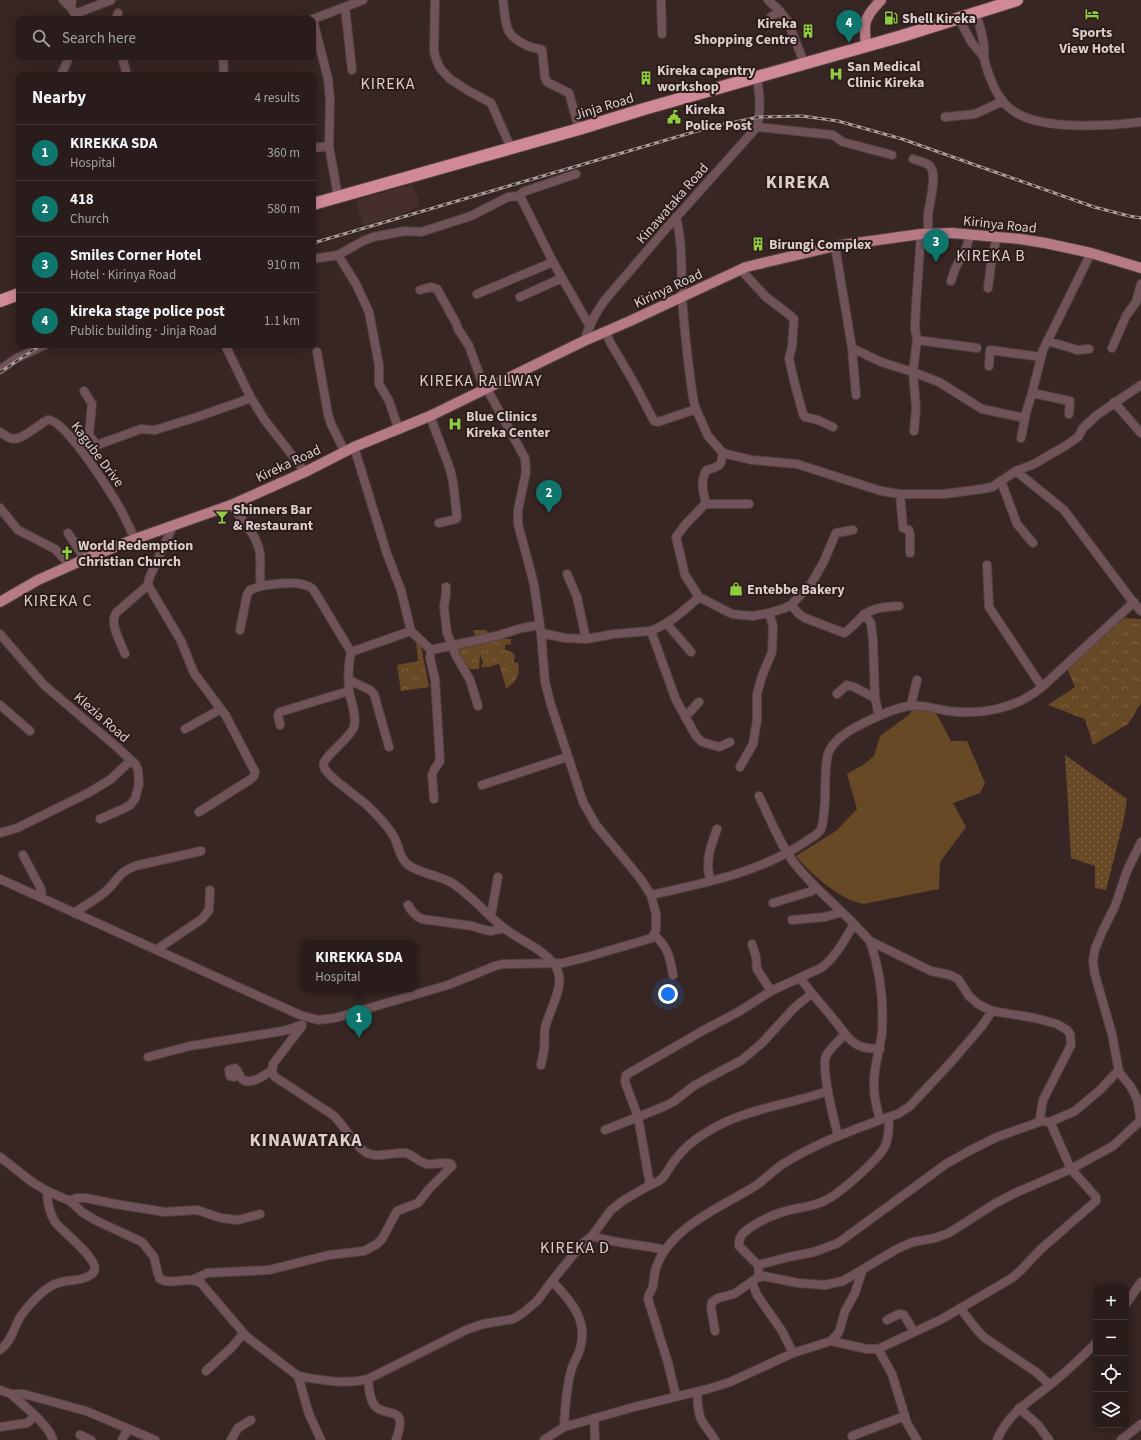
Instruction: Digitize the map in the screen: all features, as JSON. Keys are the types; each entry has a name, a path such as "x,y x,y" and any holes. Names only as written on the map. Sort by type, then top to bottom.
{"highway":[{"name":"Jinja Road","path":"316,203 579,130 644,109 805,65 976,14 1017,0"},
{"path":"0,301 16,295"}],"main road":[{"path":"865,47 866,20 881,0"},
{"name":"Kirinya Road","path":"584,341 740,269 835,246 925,234 970,234 1045,243 1091,253 1141,268"},
{"name":"Kireka Road","path":"0,602 70,565 135,539 231,505 305,472 349,450 400,430 584,341"}],"street":[{"path":"63,0 73,10 111,0"},
{"path":"316,19 363,0"},
{"path":"436,0 434,51 440,68 450,78 467,90 491,103 511,148"},
{"path":"503,0 504,18 508,31 518,41 542,50 546,78 550,84 569,94 579,130"},
{"path":"661,0 662,34"},
{"path":"768,0 780,11 788,22 805,65"},
{"path":"344,7 352,70"},
{"path":"771,17 780,11"},
{"path":"976,14 984,47 984,57 994,87 1011,110 1019,115 1042,122 1089,125 1141,122"},
{"path":"959,19 972,43 984,57"},
{"path":"316,32 329,90 329,146 338,197"},
{"path":"62,72 68,60"},
{"path":"123,60 126,72"},
{"path":"223,60 224,72"},
{"path":"757,78 761,107 757,127 833,135 843,142 892,155"},
{"path":"945,117 975,114 1003,101"},
{"name":"Kinawataka Road","path":"584,341 589,325 605,300 676,217 757,127"},
{"path":"316,148 329,146"},
{"path":"913,159 931,166 933,172 933,184 916,305 915,329 917,340 913,372 916,408 914,431"},
{"path":"316,258 338,254 363,241 373,238 405,231 421,232 471,216 508,197 520,196 523,192 576,174"},
{"path":"520,196 553,262 589,325"},
{"path":"676,217 681,238 682,297 686,344 696,409 708,436 722,452 752,460 797,464 866,487 900,494 944,494 968,491 992,487 1016,471 1047,456 1078,437 1083,428 1091,420 1114,402 1141,385"},
{"path":"951,281 955,268 967,246 970,234"},
{"path":"988,288 992,257 997,237"},
{"path":"835,246 852,348 856,396"},
{"path":"1021,438 1041,357 1047,341 1091,253"},
{"path":"338,254 356,284 369,312 379,365 379,384 389,401 400,430"},
{"path":"477,294 553,262"},
{"path":"740,269 766,297 794,320 792,347 789,358 803,414 805,417 818,420 833,427"},
{"path":"520,297 562,278"},
{"path":"1112,348 1126,316 1136,302 1141,284"},
{"path":"148,1056 190,1046 283,1031 318,1020 343,1016 440,987 503,964 554,963 587,957 647,940 654,935 656,927 656,914 651,895 640,878 590,815 583,802 567,757 547,691 533,578 518,524 518,510 526,472 525,458 486,389 469,345 458,329 437,289 431,287 420,290"},
{"path":"606,332 610,342 655,422 696,409"},
{"path":"917,340 977,348"},
{"path":"1047,341 1076,350 1089,349"},
{"path":"0,370 15,359 39,348"},
{"path":"227,348 250,398 264,419 305,472"},
{"path":"852,348 881,362 938,382 982,409 1025,418"},
{"path":"988,366 990,350 1041,357"},
{"path":"317,352 331,424 349,450 387,554 402,590 411,631 431,650"},
{"path":"84,391 92,404 89,428 90,437 97,445 141,429 155,430 250,398"},
{"path":"1032,393 1070,401 1069,414"},
{"path":"1114,402 1141,433"},
{"path":"430,416 450,469 457,516 456,518 439,523"},
{"name":"Kagube Drive","path":"0,432 14,439 21,437 49,420 53,420 82,450 110,490 135,539"},
{"path":"706,503 703,490 703,477 707,470 719,467 721,464 722,452"},
{"path":"1016,471 1064,510 1141,611"},
{"path":"1001,481 1016,524 1033,543"},
{"path":"900,494 903,528 909,530 910,535 910,553"},
{"path":"706,503 749,504"},
{"path":"706,503 676,537 685,575 699,597 732,614 753,616 770,613 785,608 791,604 811,584 818,573 836,533 853,530"},
{"path":"231,505 252,533 258,545 260,553 261,586"},
{"path":"0,508 18,530 55,549 70,565"},
{"path":"125,654 114,625 113,617 148,585 151,574 173,526"},
{"path":"68,533 85,559"},
{"path":"987,565 989,606 1042,687"},
{"path":"566,574 577,597 586,639"},
{"path":"240,630 247,595 250,590 261,586 295,584 312,589 351,652 348,680 354,726 350,734 326,758 324,761 324,767 335,779 368,806 390,830 395,838 400,854 408,865 452,883 491,915 504,928 534,946 554,963 559,975 558,991 546,1023 544,1051 541,1065"},
{"path":"148,585 181,642 194,674 221,709 254,768 255,774 251,779 199,812"},
{"path":"446,587 444,606 447,633 453,645 456,656 470,680 478,706"},
{"path":"431,650 496,636 522,628 540,629 564,638 586,639 614,634 651,631 667,624 677,617 699,597"},
{"path":"651,895 711,881 756,868 788,853 817,834 821,828 824,810 828,754 834,744 854,728 879,716 911,705 974,713 1016,703 1034,694 1134,602"},
{"path":"791,604 799,614 805,618 841,632 846,632 864,614 875,609 899,606"},
{"path":"740,767 753,744 757,720 757,694 762,676 772,652 773,626 770,613"},
{"path":"864,614 871,623 875,698 879,716"},
{"path":"667,624 691,652"},
{"path":"351,652 411,631"},
{"path":"651,631 676,700 696,736 702,742 718,747 730,742"},
{"name":"Klezia Road","path":"0,634 44,685 136,765 139,784 135,799 130,805 100,819"},
{"path":"431,650 430,658 435,679 440,761 432,775 434,799"},
{"path":"348,680 370,690 374,694 388,747"},
{"path":"911,705 917,680"},
{"path":"837,694 847,685 875,698"},
{"path":"280,725 278,715 280,712 349,691"},
{"path":"685,717 699,702"},
{"path":"0,705 30,731"},
{"path":"185,728 221,709"},
{"path":"482,785 567,757"},
{"path":"0,833 17,828 90,792 110,779 131,760"},
{"path":"759,796 795,864 870,941 931,971 950,975 958,979 969,996 978,1004 992,1011 1035,1018 1057,1024 1070,1034 1071,1045 1043,1100 1040,1117 1042,1121"},
{"path":"711,881 708,875 708,865 712,842 717,830"},
{"path":"714,1331 711,1308 712,1302 718,1298 731,1296 756,1279 825,1285 843,1281 907,1244 949,1233 994,1204 1015,1193 1071,1169 1113,1146 1141,1122 1138,1099 1132,1087 1119,1072 1112,1034 1095,975 1093,961 1095,949 1115,906 1127,871 1141,842"},
{"path":"74,913 106,891 120,874 126,870 135,866 201,851"},
{"path":"23,855 42,889 42,898"},
{"path":"491,915 498,877"},
{"path":"0,879 300,1015 318,1020"},
{"path":"773,903 810,892 813,890 813,884"},
{"path":"156,950 202,919 209,910 210,890"},
{"path":"408,905 416,916 422,919 465,925 492,931 504,928"},
{"path":"792,920 825,917 842,912"},
{"path":"650,1185 638,1117 625,1082 626,1075 704,1030 740,1012 771,991 829,963 854,924"},
{"path":"654,935 665,946 670,959 673,974"},
{"path":"870,941 878,966 882,997 883,1017 874,1087 880,1120"},
{"path":"752,944 756,969 771,991"},
{"path":"800,978 811,994 854,1043 861,1047 880,1049"},
{"path":"605,1130 669,1104 699,1082 742,1060 762,1044 794,1008 811,994"},
{"path":"676,1396 667,1359 648,1299 648,1294 652,1289 656,1267 665,1250 674,1239 710,1212 754,1187 771,1172 797,1156 838,1136 889,1117 910,1106 982,1026 992,1011"},
{"path":"192,1280 207,1273 269,1270 318,1258 359,1252 368,1249 382,1239 397,1211 417,1204 452,1166 447,1162 426,1164 405,1153 378,1155 367,1153 359,1147 333,1115 280,1082 275,1077 272,1070 273,1064 302,1026"},
{"path":"838,1136 828,1091 826,1057 845,1034"},
{"path":"239,1075 242,1079 250,1081 259,1078 272,1070"},
{"path":"758,1265 789,1256 814,1252 838,1243 929,1175 963,1154 997,1137 1042,1121 1050,1122 1080,1107 1100,1090 1110,1078 1119,1072"},
{"path":"0,1157 20,1174 46,1191 70,1201 82,1212 95,1220 142,1242 154,1257 160,1279 168,1281 192,1280 201,1283 243,1334 298,1376 355,1382 368,1379 466,1330 484,1324 506,1321 518,1317 537,1301 582,1244 592,1236 611,1210 624,1200 662,1179 681,1153 701,1135 751,1112 828,1091"},
{"path":"758,1265 741,1250 738,1240 740,1237 757,1223 771,1215 817,1204 832,1196 875,1160 883,1150 888,1138 889,1117"},
{"path":"544,1440 564,1426 676,1396 697,1392 730,1382 793,1353 831,1341 867,1349 878,1349 942,1319 1012,1278 1041,1249 1096,1201 1096,1197 1071,1169 1050,1122"},
{"path":"0,1350 11,1338 22,1314 31,1303 46,1290 57,1283 79,1280 95,1270 94,1264 90,1257 56,1223 49,1209 46,1191"},
{"path":"70,1201 76,1198 86,1198 165,1212 196,1210 221,1218 238,1220 260,1214"},
{"path":"592,1236 608,1241 643,1245 665,1250"},
{"path":"758,1265 756,1279 757,1295 782,1331 793,1353"},
{"path":"831,1341 839,1332 844,1311 854,1293 862,1271"},
{"path":"552,1281 564,1293 575,1308 583,1329 580,1349 569,1378 564,1426"},
{"path":"1129,1300 1141,1282"},
{"path":"960,1308 985,1338 1025,1364 1050,1385"},
{"path":"887,1320 899,1314 904,1315 914,1332"},
{"path":"206,1371 232,1347 243,1334"},
{"path":"997,1440 1001,1431 1019,1408 1050,1385 1093,1346"},
{"path":"878,1349 892,1374 904,1416 917,1440"},
{"path":"298,1376 309,1414 321,1440"},
{"path":"368,1379 370,1395 374,1405 383,1410 394,1413 398,1417 399,1424 396,1440"},
{"path":"0,1390 11,1394 24,1394 86,1411 155,1440"},
{"path":"697,1392 700,1417 702,1422 710,1430 715,1440"},
{"path":"11,1394 25,1406 48,1431 53,1440"},
{"path":"1019,1408 1038,1425 1049,1440"},
{"path":"0,1426 27,1423 34,1416"},
{"path":"852,1436 904,1416"},
{"path":"594,1418 595,1440"},
{"path":"231,1440 238,1428 251,1420"},
{"path":"1121,1440 1141,1424"},
{"path":"122,1440 128,1429"},
{"path":"80,1435 92,1440"}],"shaded area":[{"path":"413,184 420,205 405,213 363,226 356,200"}],"green space":[{"path":"1124,618 1141,619 1141,703 1128,724 1093,745 1085,719 1048,705 1075,687 1067,668 1082,653"},
{"path":"473,630 486,630 494,641 494,632 501,632 501,639 511,639 511,644 505,645 505,650 512,652 515,656 513,662 518,663 519,671 515,681 506,688 499,664 481,667 483,662 480,655 479,669 464,669 455,648 477,640"},
{"path":"416,641 420,641 429,687 401,691 397,665 418,661"},
{"path":"912,709 935,711 951,741 967,741 985,783 980,793 953,803 966,827 940,862 939,889 864,904 855,902 836,892 817,878 796,856 836,831 857,809 847,774 863,765 874,756 880,736 910,714"},
{"path":"1065,755 1127,799 1124,819 1106,890 1095,888 1095,866 1071,858"}],"railway":[{"path":"316,242 711,127 759,117 802,116 838,121 902,139 1094,207 1141,218"},
{"path":"0,372 36,348"}],"place":[{"name":"Sports View Hotel","path":"1092,14"},
{"name":"Shell Kireka","path":"891,18"},
{"name":"Kireka Shopping Centre","path":"808,31"},
{"name":"kireka stage police post","path":"849,43"},
{"name":"San Medical Clinic Kireka","path":"836,74"},
{"name":"Kireka capentry workshop","path":"646,78"},
{"name":"Kireka Police Post","path":"674,117"},
{"name":"Birungi Complex","path":"758,244"},
{"name":"Smiles Corner Hotel","path":"936,262"},
{"name":"Blue Clinics Kireka Center","path":"455,424"},
{"name":"418","path":"549,513"},
{"name":"Shinners Bar & Restaurant","path":"222,517"},
{"name":"World Redemption Christian Church","path":"67,553"},
{"name":"Entebbe Bakery","path":"736,589"},
{"name":"KIREKKA SDA","path":"359,1038"}],"district":[{"name":"KIREKA","path":"388,83"},
{"name":"KIREKA","path":"798,182"},
{"name":"KIREKA B","path":"991,255"},
{"name":"KIREKA RAILWAY","path":"481,380"},
{"name":"KIREKA C","path":"58,600"},
{"name":"KINAWATAKA","path":"306,1140"},
{"name":"KIREKA D","path":"575,1247"}]}
